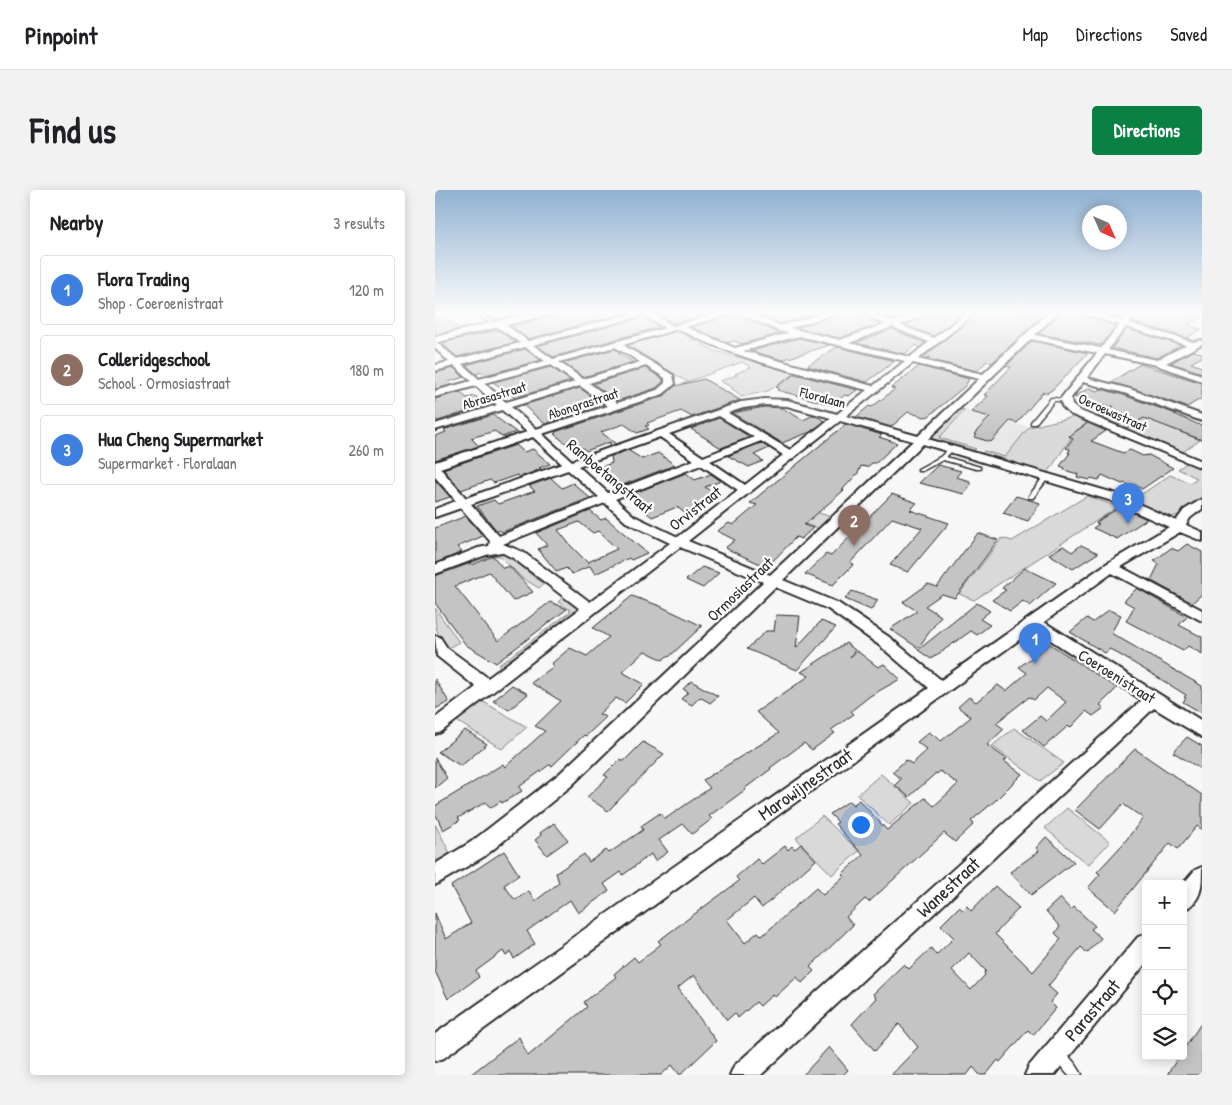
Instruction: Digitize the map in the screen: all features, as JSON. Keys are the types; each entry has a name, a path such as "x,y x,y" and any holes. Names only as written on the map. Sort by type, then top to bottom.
{"street":[{"name":"Ramboetangstraat","path":"446,353 570,466 635,522 833,606 884,641 940,688"},
{"path":"435,368 490,353"},
{"path":"540,353 616,407"},
{"path":"435,394 583,353"},
{"name":"Abongrastraat","path":"435,466 660,392 670,384 670,377 631,353"},
{"path":"738,353 875,389"},
{"path":"884,353 987,378"},
{"name":"Orvistraat","path":"435,727 591,610 922,353"},
{"name":"Ormosiastraat","path":"435,874 478,849 565,780 1012,353"},
{"name":"Oeroewastraat","path":"1100,353 1066,400 1067,406 1074,412 1202,466"},
{"path":"1108,353 1158,363 1202,378"},
{"path":"1158,363 1177,353"},
{"name":"Abrasastraat","path":"435,427 647,363"},
{"path":"1081,379 1127,391 1202,418"},
{"name":"Floralaan","path":"435,513 741,405 775,402 840,417 1113,497 1202,537"},
{"path":"720,412 791,455"},
{"path":"661,433 745,490"},
{"path":"435,570 606,497 763,437"},
{"path":"435,470 496,545 511,550 591,610"},
{"path":"1202,503 1185,515 1181,520 1180,526 1202,524"},
{"name":"Marowijnestraat","path":"435,1048 1111,566 1180,526"},
{"path":"1111,566 1202,616"},
{"name":"Coeroenistraat","path":"1033,622 1202,730"},
{"path":"435,642 442,652 488,687"},
{"name":"Wanestraat","path":"743,1075 1153,699"},
{"path":"1187,895 1202,877"},
{"name":"Parastraat","path":"1038,1075 1142,950"}],"lane":[{"path":"1033,423 1053,399 1066,400"},
{"path":"920,470 942,458 951,449"},
{"path":"942,458 978,468"},
{"path":"1031,497 1046,477"},
{"path":"1057,1053 1076,1075"}],"shaded area":[{"path":"641,353 723,353 796,373 768,391 741,397 733,388 720,381 737,375 735,374 751,367 742,362 687,382"},
{"path":"959,409 965,410 939,438 976,449 971,453 929,439"},
{"path":"965,410 1029,427 1005,457 938,438"},
{"path":"1073,417 1087,423 1069,436 1071,438 1047,474 981,455 984,451 1005,457 1029,427"},
{"path":"1145,418 1200,440 1180,454 1124,431"},
{"path":"1188,462 1202,468 1202,498 1179,515 1172,517 1130,502 1170,475 1190,483 1197,478 1178,469"},
{"path":"1087,496 1118,507 974,600 959,594 1002,538 1012,541"},
{"path":"792,504 834,518 822,530 779,515"},
{"path":"500,551 512,558 544,584 539,588 522,578 500,556 489,556 435,578 435,573 477,556"},
{"path":"564,596 580,608 580,611 494,676 500,664 570,612 570,610 558,602"},
{"path":"435,608 459,642 448,648 438,634"},
{"path":"480,700 527,727 502,749 455,720"},
{"path":"1014,728 1064,763 1040,781 992,746"},
{"path":"881,774 914,803 889,825 857,795"},
{"path":"1067,808 1110,842 1088,865 1045,828"},
{"path":"822,816 859,851 832,875 796,838"},
{"path":"435,824 451,855 435,866"}],"building":[{"path":"453,353 472,353 457,357"},
{"path":"509,353 531,353 541,360 485,375 482,372 476,374 466,365"},
{"path":"548,353 566,353 553,357"},
{"path":"599,353 618,353 633,362 583,377 563,363"},
{"path":"760,353 803,353 782,360"},
{"path":"827,353 863,353 895,361 867,382 807,366"},
{"path":"928,353 1002,353 992,363 987,361 977,371 927,359 930,357 926,358 925,356"},
{"path":"1019,353 1088,353 1052,390 1047,393 1043,392 1017,423 1010,421 991,442 974,437 976,435 974,434 990,417 971,412 988,396 984,395 1011,367 1006,366"},
{"path":"1136,353 1166,353 1157,358"},
{"path":"1189,353 1202,353 1202,357 1191,363 1202,367 1202,373 1171,363"},
{"path":"1140,364 1202,383 1202,398 1187,407 1111,382"},
{"path":"919,366 969,379 965,386 929,416 924,417 908,412 891,427 856,417 895,389 891,388"},
{"path":"551,367 571,381 515,398 493,382"},
{"path":"454,368 464,377 448,382 451,385 435,389 435,373"},
{"path":"645,368 663,379 663,382 656,388 617,401 593,384"},
{"path":"795,374 857,390 849,396 845,395 832,405 777,390 779,388 776,387"},
{"path":"704,379 740,400 692,417 681,411 647,423 649,425 645,426 649,429 637,433 624,424 601,432 616,444 610,446 610,442 586,451 583,448 576,451 554,434 555,432 664,396 675,386"},
{"path":"580,388 604,405 545,424 523,405"},
{"path":"1089,388 1123,395 1176,414 1174,414 1202,426 1202,440 1144,418 1126,428 1098,416 1114,406 1108,407 1074,397"},
{"path":"460,392 467,398 475,396 487,405 438,421 435,419 435,399"},
{"path":"765,407 782,408 803,420 814,415 825,421 810,432 782,443 732,413"},
{"path":"493,415 516,432 502,437 495,431 471,438 479,446 435,460 435,436 446,432 444,430 446,429"},
{"path":"719,418 750,437 721,448 691,429"},
{"path":"1088,423 1106,431 1091,441 1123,453 1130,450 1143,456 1149,455 1173,468 1142,489 1133,484 1131,486 1125,483 1122,484 1102,475 1099,480 1077,477 1078,474 1064,470 1065,468 1060,466 1070,453 1068,453 1070,449 1066,448 1073,438 1069,436"},
{"path":"846,424 882,435 879,437 897,443 876,463 872,463 867,467 861,466 858,473 842,490 844,490 804,525 813,528 801,539 796,537 767,567 725,548 735,540 717,531 729,523 733,525 757,505 750,503"},
{"path":"761,443 769,448 754,455 763,461 749,467 728,456"},
{"path":"516,445 524,452 533,449 550,464 520,477 517,475 494,483 490,480 461,490 443,469"},
{"path":"628,450 642,459 658,453 675,465 617,487 595,469 612,463 611,456"},
{"path":"938,465 961,471 956,477 970,481 969,483 971,484 964,494 919,483"},
{"path":"686,473 695,480 711,474 721,481 705,487 719,497 698,506 701,508 687,515 677,507 652,517 627,496"},
{"path":"551,478 562,488 573,483 590,498 502,532 497,531 477,506 494,500 498,504 535,491 529,486"},
{"path":"435,480 450,497 435,502"},
{"path":"892,494 917,503 910,510 949,523 908,572 890,565 922,528 892,518 850,563 854,564 833,585 805,574 826,554 831,556"},
{"path":"1016,496 1040,503 1028,521 1003,513"},
{"path":"1120,507 1147,519 1117,539 1093,528 1099,524 1096,523 1101,519"},
{"path":"590,511 601,520 606,518 647,553 631,560 629,558 595,574 590,566 572,574 566,568 557,572 538,549 547,545 536,533","holes":["579,522 593,533 598,531 617,549 588,562 589,564 558,530"]},
{"path":"466,516 483,536 457,547 462,552 435,563 435,528"},
{"path":"978,533 998,540 955,598 942,594 925,606 941,616 918,648 890,629 917,611 903,602 928,584 937,587"},
{"path":"1187,544 1202,552 1202,594 1192,603 1148,579 1151,580 1159,564 1154,561 1171,548 1178,551"},
{"path":"1081,545 1098,553 1073,569 1049,554 1063,546 1072,552"},
{"path":"493,556 503,568 509,566 533,592 513,601 489,572 455,586 498,641 550,602 567,609 496,663 466,645 435,603 435,576 471,563 472,565"},
{"path":"702,567 719,573 703,588 686,580"},
{"path":"1025,568 1056,583 1030,606 1023,601 1010,611 992,600 1006,590 1002,588"},
{"path":"1137,588 1187,617 1179,625 1202,637 1202,654 1188,646 1183,651 1126,621 1134,607 1124,601"},
{"path":"852,591 878,600 871,610 845,599"},
{"path":"632,596 660,606 702,626 669,657 667,656 663,660 645,651 622,672 644,684 625,703 616,698 599,714 606,717 552,766 549,765 519,787 522,791 490,808 486,802 458,818 460,820 443,830 435,813 435,806 503,764 505,767 545,731 535,726 561,701 531,683 554,666 551,664 570,648 587,656 609,637 593,628"},
{"path":"977,603 990,611 980,619 990,625 977,635 971,631 931,659 918,650"},
{"path":"1109,610 1121,615 1111,633 1202,686 1202,713 1183,702 1186,695 1162,680 1110,649 1105,653 1070,632 1087,618 1093,622"},
{"path":"776,615 800,616 796,648 821,621 836,627 797,670 747,649 766,631 774,631"},
{"path":"846,643 855,650 850,657 857,651 878,667 884,664 900,679 870,696 851,711 854,714 831,730 835,733 812,750 804,743 770,768 745,790 709,816 712,819 692,834 683,824 659,840 668,852 655,861 651,854 623,875 621,872 604,884 609,891 578,913 570,900 527,931 535,944 514,959 511,952 506,956 503,951 476,971 479,977 448,999 435,971 435,913 446,939 471,923 451,886 504,851 519,875 504,885 515,900 529,891 535,901 559,883 556,873 584,854 589,862 606,850 609,853 643,830 641,826 660,813 665,819 710,788 703,780 779,733 756,712 809,676 801,672"},
{"path":"1050,644 1117,688 1100,705 1104,708 1093,716 1086,711 1070,728 1068,726 1044,747 1023,730 1040,716 1046,721 1066,702 1047,688 1034,700 1029,697 996,723 1004,729 987,745 1007,759 1004,761 1022,774 971,821 974,824 955,842 944,833 869,902 865,899 846,917 853,925 810,967 814,971 802,983 797,977 775,997 773,994 760,1006 756,1002 738,1018 735,1013 727,1020 694,975 678,988 716,1041 680,1075 672,1065 661,1075 470,1075 519,1037 528,1056 587,1007 584,1002 616,977 614,974 634,957 638,962 661,944 658,941 739,881 736,877 757,859 762,864 785,846 788,850 792,846 795,849 801,844 816,860 762,908 754,898 727,920 745,943 758,932 762,936 816,888 823,895 863,855 835,824 838,822 830,814 849,801 853,805 859,800 887,830 925,798 934,806 958,784 940,771 909,797 895,785 901,779 892,772 906,760 912,764 927,750 917,742 929,732 941,741 971,717 958,707 969,697 976,702 998,685 1006,691 1027,673 1019,667"},
{"path":"435,679 449,702 435,709"},
{"path":"691,681 718,696 710,703 700,697 692,705 681,699 688,692 683,689"},
{"path":"512,685 528,694 509,710 493,701"},
{"path":"465,730 487,744 461,766 438,752"},
{"path":"1187,737 1202,746 1202,770 1173,752"},
{"path":"643,742 664,754 608,811 587,797 608,777 604,775 620,759 624,761"},
{"path":"1135,749 1202,795 1202,830 1197,826 1178,849 1170,843 1115,911 1088,888 1100,874 1097,872 1123,844 1143,818 1123,804 1100,829 1075,810"},
{"path":"435,758 447,778 435,788"},
{"path":"554,823 568,840 547,855 535,840 541,835 540,833"},
{"path":"1046,837 1074,862 1031,895 1010,872 1039,851 1036,848"},
{"path":"995,886 1019,908 995,934 1033,972 1061,939 1055,933 1060,927 1046,911 1060,898 1071,910 1074,907 1095,926 1091,929 1101,938 1087,953 1081,947 1048,986 1057,994 1050,1002 1056,1008 1033,1035 1028,1030 986,1075 980,1075 973,1067 967,1075 891,1075 918,1047 899,1024 875,1051 852,1024 876,998 873,994 904,964 909,969 931,948 936,955 954,938 941,925 959,907 963,910 967,906 971,911","holes":["969,953 986,971 985,975 971,990 952,970"]},
{"path":"1202,1022 1202,1075 1167,1075 1176,1060 1187,1060 1187,1044"},
{"path":"829,1047 848,1070 843,1075 803,1075"}],"place":[{"name":"Hua Cheng Supermarket","path":"1128,524"},
{"name":"Colleridgeschool","path":"854,546"},
{"name":"Flora Trading","path":"1035,664"}]}
